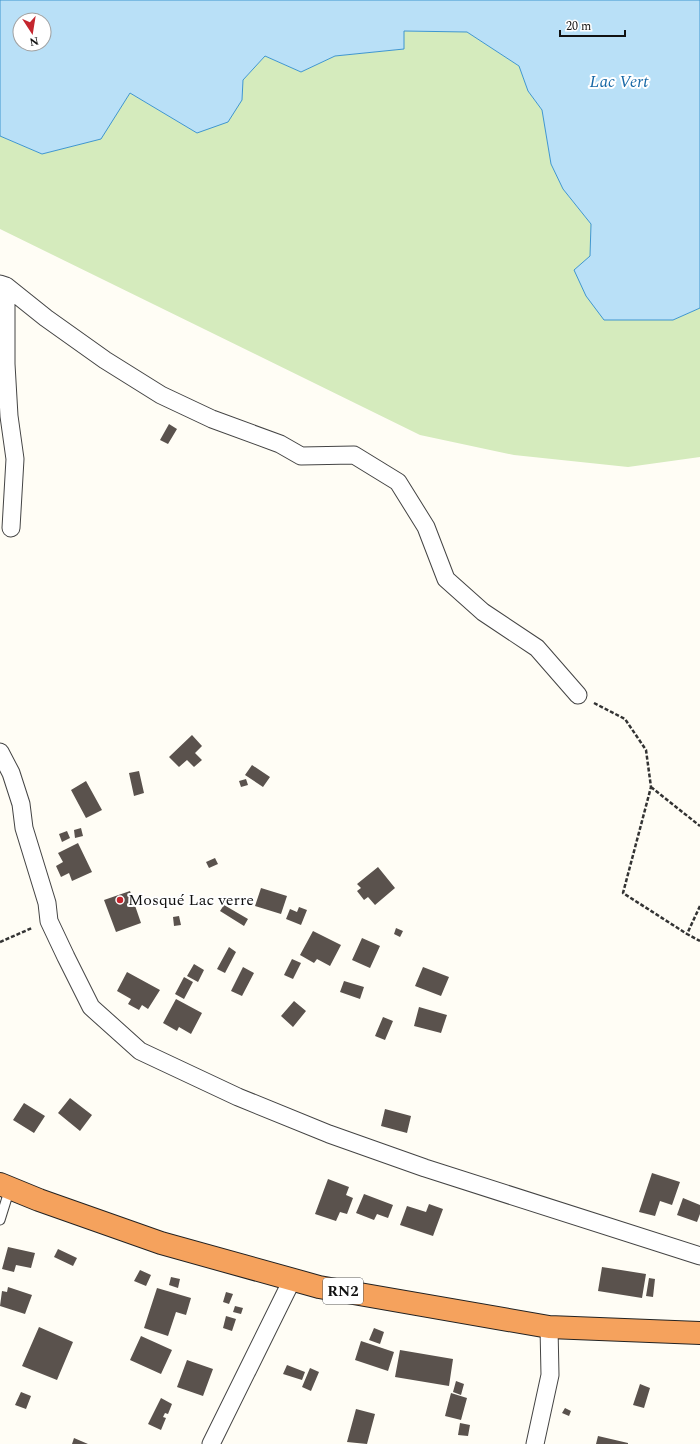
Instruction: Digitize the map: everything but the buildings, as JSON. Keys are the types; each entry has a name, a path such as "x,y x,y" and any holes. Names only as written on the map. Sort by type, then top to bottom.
{"highway":[{"name":"RN2","path":"5,1186 161,1243 319,1287 549,1327 700,1333"}],"street":[{"path":"3,285 9,416 15,459 11,528"},
{"path":"3,285 105,360 161,395 212,419 280,444 301,456 354,455 398,482 426,526 446,579 483,612 537,648 578,695"},
{"path":"0,752 11,773 21,804 24,828 47,903 49,921 91,1007 140,1051 238,1097 329,1134 425,1168 700,1256"},
{"path":"211,1444 292,1280"},
{"path":"535,1444 550,1375 549,1327"}],"lane":[{"path":"0,1220 5,1186"}],"path":[{"path":"578,695 625,719 646,750 652,787 623,894 700,941"},
{"path":"652,787 700,826"},
{"path":"687,934 700,906"},
{"path":"0,942 49,921"}],"green space":[{"path":"403,31 467,32 519,66 528,91 542,110 551,164 563,189 591,224 590,256 673,320 700,308 700,457 628,467 514,455 420,435 0,229 0,136 42,154 100,139 130,93 197,133 242,100 243,80 265,56 301,72 335,56 404,49"}],"water":[{"name":"Lac Vert","path":"0,0 700,0 700,308 673,320 604,320 586,296 574,270 590,256 591,224 563,189 551,164 542,110 528,91 519,66 467,32 404,31 404,49 335,56 301,72 265,56 243,80 242,100 228,122 197,133 130,93 101,139 42,154 0,136"}],"place":[{"name":"Mosqué Lac verre","path":"120,900"}]}
